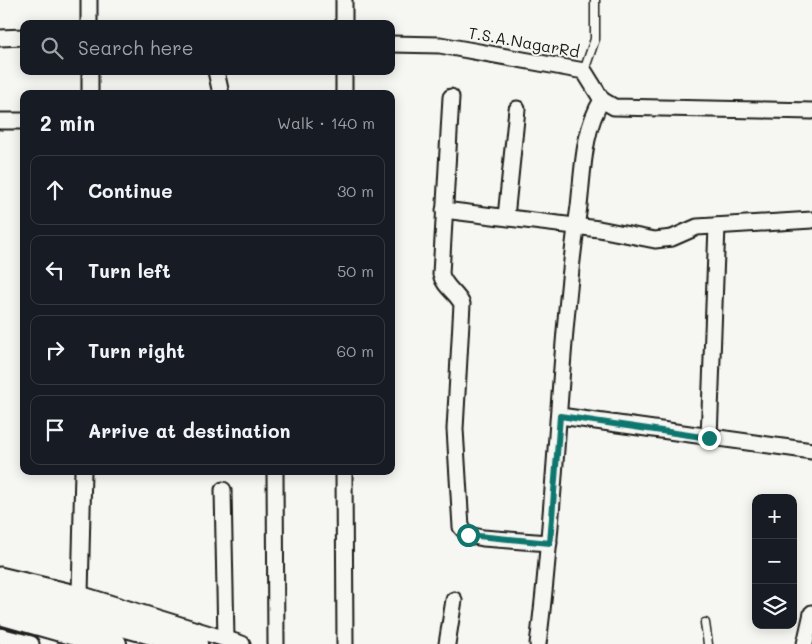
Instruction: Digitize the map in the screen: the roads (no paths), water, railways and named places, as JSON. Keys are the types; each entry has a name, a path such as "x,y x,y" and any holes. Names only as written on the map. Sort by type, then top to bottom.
{"main road":[{"path":"0,590 196,644"},
{"path":"0,612 114,644"}],"street":[{"path":"89,0 89,20"},
{"path":"344,0 344,20"},
{"path":"0,38 20,37"},
{"name":"T.S.A.NagarRd","path":"395,44 440,45 584,71 604,106"},
{"path":"90,75 90,90"},
{"path":"217,75 220,90"},
{"path":"344,75 344,90"},
{"path":"450,97 441,274 444,284 458,296 462,304 455,430 460,527 468,535 483,538 550,543"},
{"path":"538,644 550,543 576,226 590,122 604,106 812,111"},
{"path":"506,217 517,109"},
{"path":"0,121 20,121"},
{"path":"444,210 576,226 655,240 672,238 697,228 812,220"},
{"path":"709,438 717,226"},
{"path":"560,416 812,451"},
{"path":"80,594 83,475"},
{"path":"274,475 276,644"},
{"path":"344,475 345,644"},
{"path":"223,490 226,639"},
{"path":"0,576 80,594 242,644"},
{"path":"447,644 454,600"},
{"path":"805,644 812,613"},
{"path":"0,636 31,644"}],"lane":[{"path":"584,71 595,39 595,0"},
{"path":"705,624 708,644"}]}
